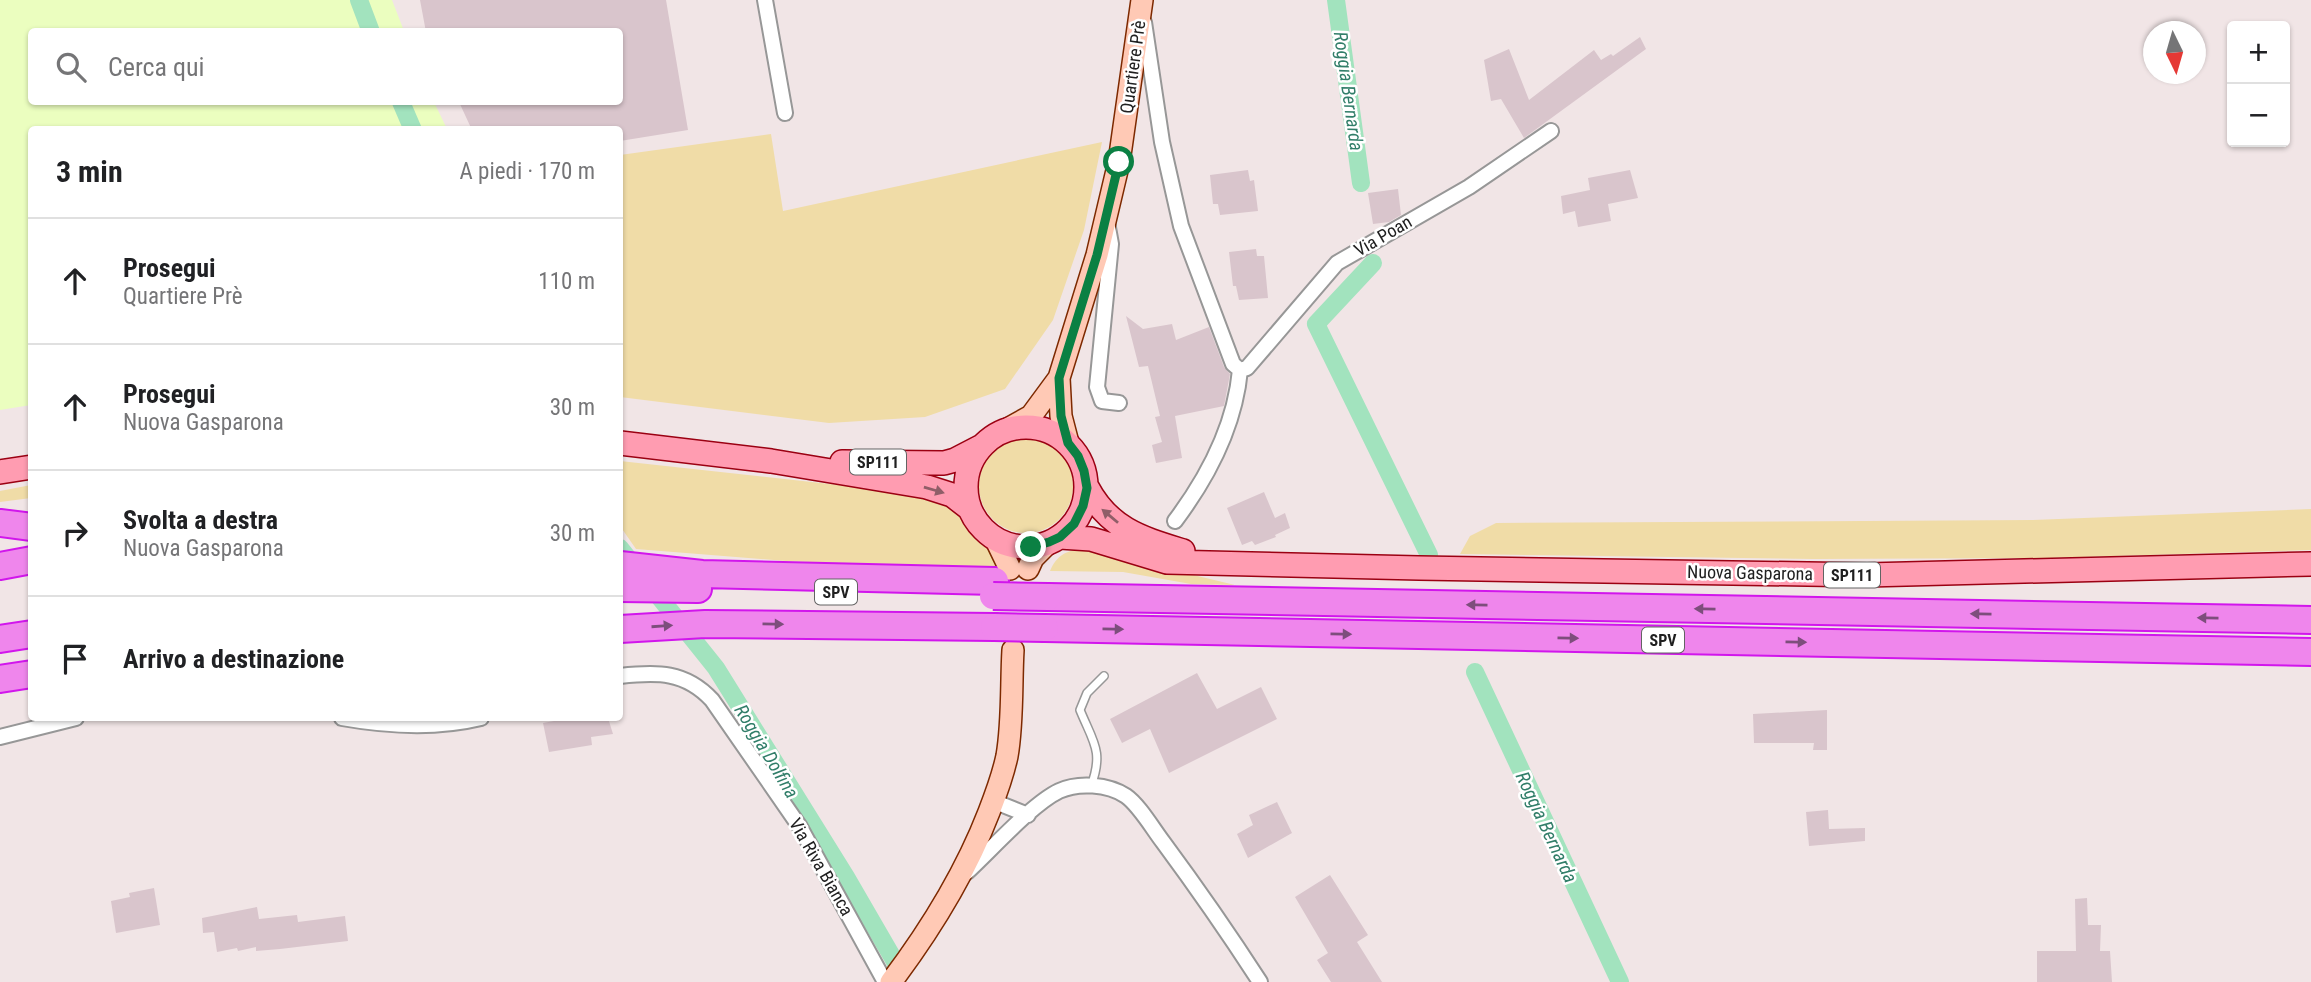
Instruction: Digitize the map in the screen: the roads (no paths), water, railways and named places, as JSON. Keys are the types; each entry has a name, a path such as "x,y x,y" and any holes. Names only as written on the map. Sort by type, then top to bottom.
{"highway":[{"path":"0,523 28,526"},
{"path":"0,566 28,561"},
{"path":"623,566 672,579 790,576 1033,580"},
{"name":"SPV","path":"623,587 672,579 993,596 1033,580 1212,600 2311,620"},
{"name":"SPV","path":"623,629 705,624 994,627 2311,652"},
{"path":"0,639 28,635"},
{"path":"0,679 28,675"}],"main road":[{"name":"SP111","path":"771,461 944,463 982,446 1004,431 1020,427 1054,433 1068,443"},
{"name":"SP111","path":"623,443 771,461 927,488 951,495 971,509 976,520 995,538"},
{"name":"Nuova Gasparona","path":"1068,443 1078,456 1087,488 1106,514 1137,537 1216,562"},
{"path":"971,509 966,487 970,465 982,446"},
{"path":"0,472 28,468"},
{"path":"1054,540 1074,524 1083,506 1087,488"},
{"name":"Nuova Gasparona","path":"995,538 1012,545 1031,547 1054,540 1091,539 1167,562 1405,568 1867,575 2311,564"}],"street":[{"path":"765,0 785,113"},
{"path":"1142,4 1162,142 1181,226 1233,364 1240,370 1237,397 1225,438 1188,504 1175,521"},
{"name":"Quartiere Prè","path":"1004,431 1031,416 1059,378 1097,255 1119,162 1142,4"},
{"name":"Via Poan","path":"1240,370 1247,368 1337,262 1469,187 1551,131"},
{"path":"1105,219 1111,232 1111,244 1097,387 1102,401 1119,403"},
{"name":"Quartiere Prè","path":"1059,378 1061,416 1068,443"},
{"path":"995,538 1033,580"},
{"path":"1033,580 1033,558 1054,540"},
{"path":"891,982 935,920 959,879 973,853 993,801 1007,754 1013,650"},
{"name":"Via Riva Bianca","path":"623,676 658,674 687,680 712,700 800,827 885,982"},
{"path":"0,737 64,721"},
{"path":"372,721 412,725 451,725 468,721"},
{"path":"959,879 1028,815 1060,790 1075,786 1108,788 1127,796 1220,919 1260,982"},
{"path":"993,801 1028,815"}],"lane":[{"path":"1091,786 1098,766 1095,744 1080,710 1087,693 1104,676"}],"waterway":[{"name":"Roggia Dolfina","path":"359,0 370,28"},
{"name":"Roggia Bernarda","path":"1336,0 1361,183"},
{"name":"Roggia Dolfina","path":"402,105 411,126"},
{"name":"Roggia Bernarda","path":"1373,263 1316,324 1429,555"},
{"name":"Roggia Dolfina","path":"623,552 716,668 846,877 897,965"},
{"name":"Roggia Bernarda","path":"1475,672 1620,982"}]}
